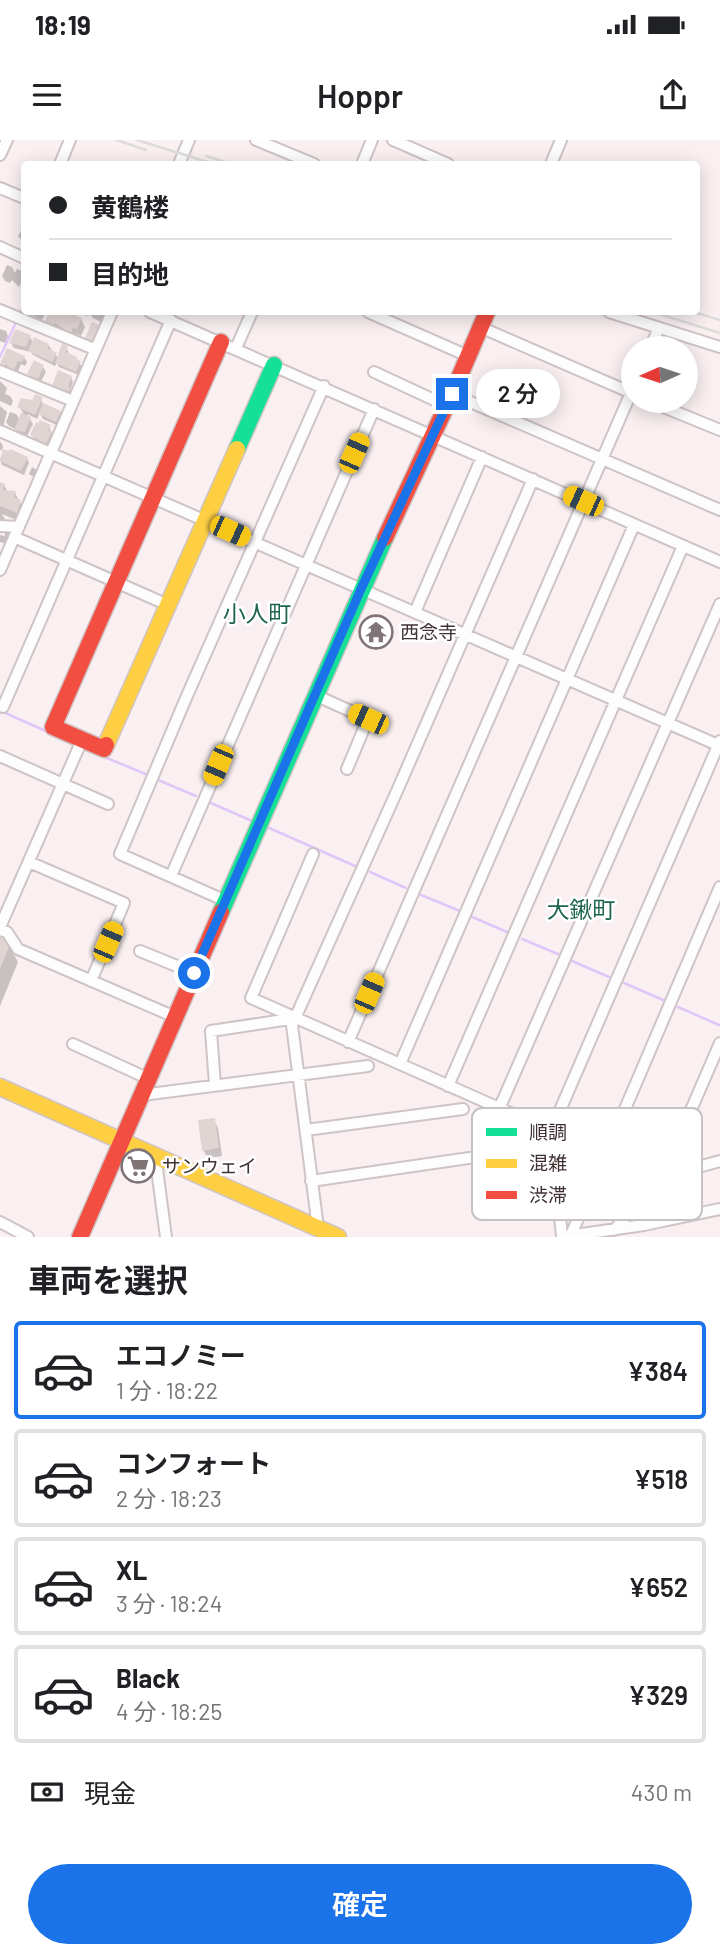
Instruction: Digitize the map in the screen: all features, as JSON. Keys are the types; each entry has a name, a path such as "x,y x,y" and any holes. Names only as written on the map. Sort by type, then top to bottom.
{"street":[{"path":"0,155 7,140"},
{"path":"61,161 70,140"},
{"path":"180,161 189,140"},
{"path":"256,140 307,161"},
{"path":"363,161 372,140"},
{"path":"393,140 441,161"},
{"path":"552,161 561,140"},
{"path":"0,188 21,197"},
{"path":"0,247 21,257"},
{"path":"0,310 94,349"},
{"path":"0,570 111,315"},
{"path":"158,315 720,562"},
{"path":"250,315 228,345 153,497 53,727 104,749 274,365"},
{"path":"375,315 468,356"},
{"path":"80,1237 361,589 486,315"},
{"path":"618,315 720,347"},
{"path":"3,708 171,320"},
{"path":"480,327 621,386"},
{"path":"655,336 659,328"},
{"path":"0,371 73,401"},
{"path":"374,372 603,460 720,510"},
{"path":"226,901 120,854 324,386"},
{"path":"170,876 373,408"},
{"path":"348,1042 623,413"},
{"path":"678,413 720,430"},
{"path":"0,431 719,744 561,1108"},
{"path":"415,612 482,457"},
{"path":"318,1228 292,1025 533,479"},
{"path":"400,1064 634,524"},
{"path":"0,526 17,532 66,561 168,605"},
{"path":"448,1086 683,546"},
{"path":"313,854 251,998 499,1108 720,604"},
{"path":"315,695 368,719 347,769"},
{"path":"82,740 0,928 7,932 18,949 175,1017"},
{"path":"0,756 108,804"},
{"path":"29,862 124,903 91,981"},
{"path":"625,1108 720,887"},
{"path":"140,951 194,973"},
{"path":"215,1085 211,1031 296,1018"},
{"path":"692,1108 720,1043"},
{"path":"73,1044 149,1079"},
{"path":"142,1095 368,1066"},
{"path":"0,1087 338,1237"},
{"path":"306,1130 463,1109"},
{"path":"155,1154 166,1237"},
{"path":"311,1181 472,1158"},
{"path":"702,1166 720,1161"},
{"path":"702,1214 720,1209"},
{"path":"563,1236 571,1220"},
{"path":"614,1230 623,1220"},
{"path":"563,1236 668,1220"},
{"path":"0,1222 28,1237"}],"shaded area":[{"path":"504,377 540,392 528,419 493,404"}],"building":[{"path":"48,315 75,315 82,318 77,329 73,328 71,333 55,323 53,327 44,324"},
{"path":"92,322 99,325 91,343 84,340"},
{"path":"15,329 31,335 26,347 9,343"},
{"path":"34,337 49,344 47,348 57,353 52,362 28,351"},
{"path":"62,344 68,346 66,352 81,361 76,372 55,363"},
{"path":"7,348 25,356 22,362 18,361 14,370 7,367 8,365 0,364"},
{"path":"34,360 44,365 38,379 27,374"},
{"path":"58,370 72,376 69,391 52,386"},
{"path":"35,394 43,397 35,415 17,407 21,398 32,400"},
{"path":"43,403 61,411 56,422 38,414"},
{"path":"21,413 31,417 25,432 14,430"},
{"path":"40,420 51,425 48,430 52,431 46,444 30,435 36,422"},
{"path":"3,449 10,449 28,457 21,471 0,461"},
{"path":"0,482 5,484 3,490 16,491 14,497 21,500 17,513 0,506"},
{"path":"0,934 6,936 10,944 0,969"},
{"path":"215,1118 219,1148 202,1151 198,1120"}],"waterway":[{"path":"0,357 16,322"},
{"path":"1,711 50,733"},
{"path":"102,756 148,775"},
{"path":"158,780 196,796"},
{"path":"211,803 252,821"},
{"path":"267,827 355,866"},
{"path":"370,872 406,888"},
{"path":"421,895 460,911"},
{"path":"470,916 507,932"},
{"path":"522,939 558,954"},
{"path":"572,961 609,977"},
{"path":"624,983 663,1000"},
{"path":"678,1007 719,1025"}],"railway":[{"path":"117,140 146,150"},
{"path":"137,140 204,161"},
{"path":"206,156 222,161"},
{"path":"700,314 720,320"},
{"path":"663,315 720,333"}],"traffic: fast":[{"path":"237,449 274,365"},
{"path":"221,912 385,538"}],"traffic: slow":[{"path":"106,745 237,449"},
{"path":"0,1087 338,1237"}],"traffic: jam":[{"path":"385,538 486,315"},
{"path":"106,745 104,749 53,727 221,342"},
{"path":"80,1237 221,912"}],"place":[{"name":"西念寺","path":"376,632"},
{"name":"サンウェイ","path":"138,1166"}],"district":[{"name":"小人町","path":"257,614"},
{"name":"大鍬町","path":"581,910"}],"route":[{"path":"194,973 361,589 452,394"}]}
